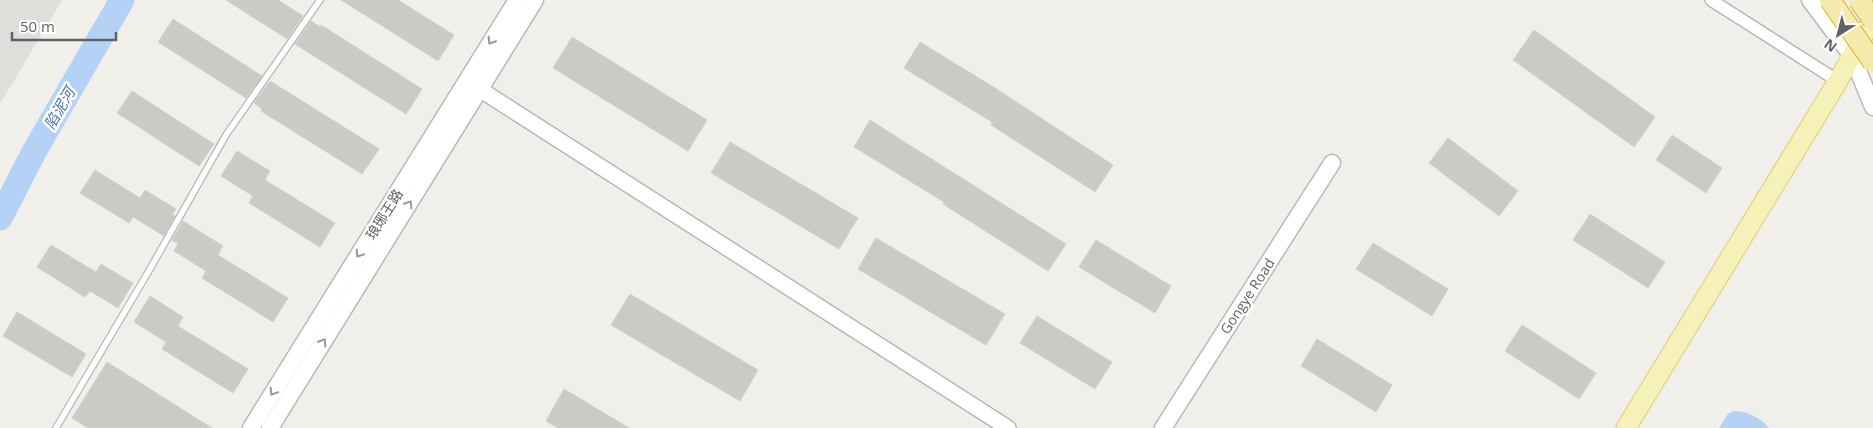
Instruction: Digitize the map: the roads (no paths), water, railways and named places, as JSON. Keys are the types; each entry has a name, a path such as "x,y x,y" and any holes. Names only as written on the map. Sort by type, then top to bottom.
{"highway":[{"path":"1830,0 1873,62"},
{"path":"1859,0 1873,19"}],"main road":[{"name":"琅琊王路","path":"270,428 473,85 517,0"},
{"name":"琅琊王路","path":"251,428 473,85 535,0"},
{"path":"1810,0 1852,56 1873,107"},
{"path":"1626,428 1838,81 1873,19"},
{"name":"Gongye Road","path":"1163,428 1332,163"}],"street":[{"path":"1711,0 1838,81"},
{"path":"473,85 1008,428"}],"lane":[{"path":"56,428 155,261 226,135 320,0"}],"water":[{"path":"1733,411 1753,415 1769,428 1719,428 1727,415"}],"waterway":[{"name":"陷泥河","path":"0,218 35,150 122,0"}]}
